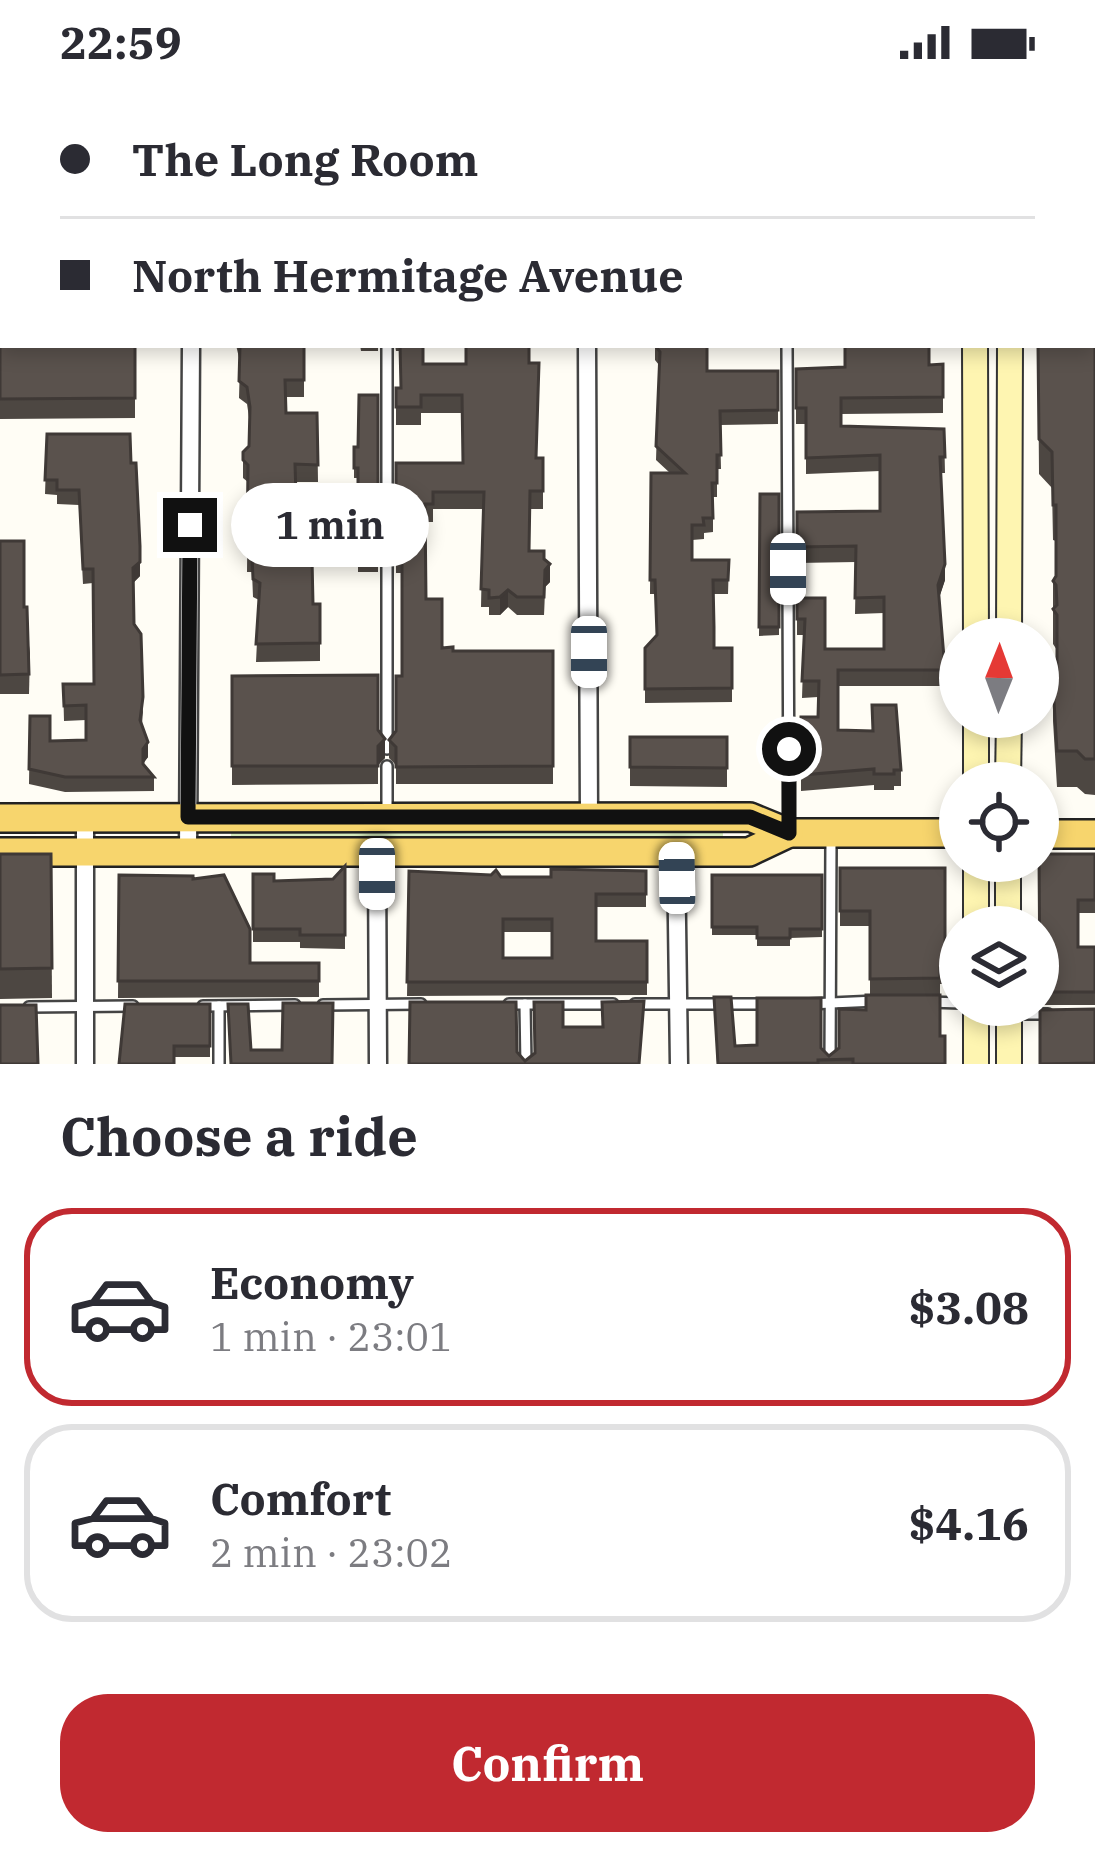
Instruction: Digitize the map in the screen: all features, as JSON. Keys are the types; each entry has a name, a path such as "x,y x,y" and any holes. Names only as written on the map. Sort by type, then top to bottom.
{"main road":[{"path":"975,348 976,618"},
{"path":"1009,618 1010,348"},
{"path":"0,818 750,817 789,833 939,833"},
{"path":"0,852 749,851 789,833"},
{"path":"1059,834 1095,834"},
{"path":"976,1026 976,1064"},
{"path":"1009,1026 1009,1064"}],"street":[{"path":"188,850 191,348"},
{"path":"587,348 589,817"},
{"path":"85,818 85,1064"},
{"path":"377,851 377,1064"},
{"path":"676,852 679,1064"}],"lane":[{"path":"387,348 387,749"},
{"path":"788,348 789,833"},
{"path":"387,766 387,817"},
{"path":"830,1064 831,833"},
{"path":"504,1004 881,1001"},
{"path":"927,1002 939,1002"},
{"path":"196,1006 443,1004"},
{"path":"525,1004 526,1064"},
{"path":"18,1007 153,1006"},
{"path":"219,1006 219,1064"}],"green space":[{"path":"723,829 723,836 692,840 231,840 231,830"}],"building":[{"path":"0,348 135,348 135,398 0,399"},
{"path":"240,348 304,348 304,380 285,380 286,413 317,413 318,465 295,464 298,559 312,559 313,604 320,604 320,643 256,644 260,583 253,579 252,554 247,554 248,465 243,460 249,446 250,407 247,387 239,381"},
{"path":"400,348 423,348 423,364 466,364 466,348 529,348 529,363 539,363 536,458 543,458 543,491 530,491 529,551 544,551 550,564 545,570 544,597 517,597 508,590 489,598 489,590 481,589 484,492 433,492 433,504 425,504 426,599 442,599 442,648 553,651 553,766 396,767 396,747 389,740 396,731 396,676 402,676 396,463 463,463 462,395 421,395 421,407 396,407 396,388 401,388"},
{"path":"657,348 707,348 707,371 778,371 778,410 720,411 721,455 717,455 717,483 712,483 713,518 703,518 704,525 692,525 692,560 729,560 728,580 713,580 714,648 732,648 732,688 645,689 645,648 657,635 655,580 650,580 651,473 685,473 656,446"},
{"path":"845,348 929,348 929,365 943,364 943,397 841,398 841,426 944,429 945,457 940,457 945,564 938,585 939,670 838,670 838,730 873,731 872,705 896,705 901,770 894,774 874,774 874,769 801,775 801,717 818,717 819,681 802,681 805,619 797,619 797,598 825,598 825,649 884,649 884,597 855,598 856,546 797,547 797,512 880,511 880,455 806,458 806,408 796,408 796,369 845,367"},
{"path":"1038,348 1095,348 1095,759 1085,759 1077,751 1057,751 1059,618 1053,609 1057,605 1052,452 1039,439"},
{"path":"359,395 378,395 378,562 358,562 354,447 358,447"},
{"path":"47,434 130,434 140,546 140,562 133,568 134,624 141,634 140,720 148,742 143,764 154,777 65,777 29,769 30,716 50,716 50,741 86,740 86,705 64,706 63,684 94,684 93,569 83,569 79,490 57,490 57,480 45,480"},
{"path":"760,494 779,494 779,627 759,627"},
{"path":"0,541 24,541 29,674 0,675"},
{"path":"378,675 378,730 385,739 378,746 378,766 232,766 232,676"},
{"path":"630,737 727,737 727,768 630,767"},
{"path":"0,854 51,854 52,968 0,969"},
{"path":"1059,854 1095,854 1095,900 1078,900 1078,947 1095,947 1095,992 1059,992 1059,906 1039,906 1039,882 1059,882"},
{"path":"345,866 345,935 253,929 253,874 274,874 274,881 333,879"},
{"path":"840,868 939,868 939,882 945,882 945,906 939,906 939,978 870,979 870,911 840,911"},
{"path":"551,869 646,871 646,894 596,894 596,941 647,941 647,982 407,982 409,871 491,875 496,870 501,877 551,877","holes":["503,919 552,919 552,958 503,958"]},
{"path":"119,875 193,879 224,875 250,929 250,963 319,963 319,981 118,981"},
{"path":"712,875 822,875 822,929 790,929 790,938 757,938 757,927 712,927"},
{"path":"866,995 939,995 945,1064 853,1064 853,1059 718,1064 714,997 731,997 735,1046 757,1045 757,998 821,998 821,1048 829,1056 839,1048 839,1009 866,1010"},
{"path":"644,1001 639,1064 409,1064 410,1002 516,1002 517,1052 525,1061 535,1053 534,1002 563,1002 563,1027 603,1027 602,1002"},
{"path":"283,1003 333,1003 332,1064 231,1064 228,1004 248,1004 251,1050 282,1050"},
{"path":"125,1004 210,1004 210,1046 174,1046 174,1064 119,1064"},
{"path":"0,1005 36,1005 38,1064 0,1064"},
{"path":"1095,1009 1095,1063 1040,1064 1040,1026 1059,1026 1059,1010"}],"route":[{"path":"190,525 188,817 750,817 789,833 789,749"}]}
